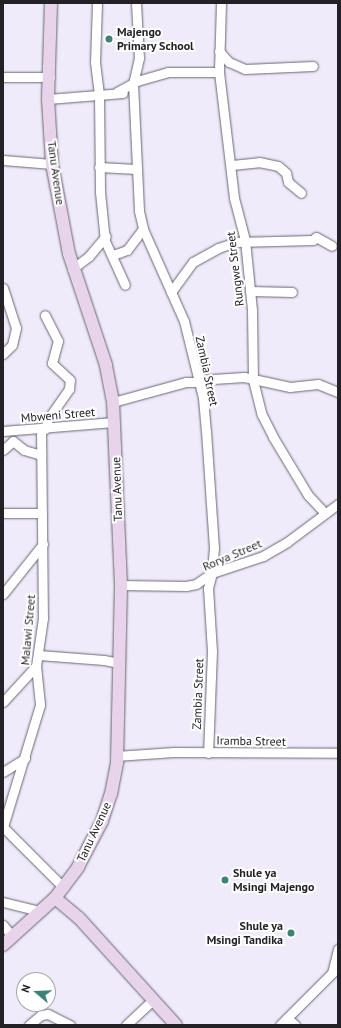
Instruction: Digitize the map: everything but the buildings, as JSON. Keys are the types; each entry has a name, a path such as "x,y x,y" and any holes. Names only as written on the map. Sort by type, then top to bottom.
{"street":[{"name":"Tanu Avenue","path":"3,944 55,898 64,888 89,848 102,820 111,794 116,756 120,663 121,585 113,402 106,365 72,269 52,164 48,98 50,77 51,3"},
{"path":"97,3 95,62 99,94 99,167 107,246 113,255 125,285"},
{"name":"Zambia Street","path":"136,3 139,58 133,83 136,169 143,228 184,321 199,381 206,431 213,532 212,573 208,588 212,651 208,752"},
{"name":"Rungwe Street","path":"221,3 219,72 232,164 234,198 245,240 250,291 253,380 266,424 308,495 325,513"},
{"path":"219,51 229,62 245,69 313,66"},
{"path":"117,92 133,83 173,71 180,74 219,72"},
{"path":"3,78 50,77"},
{"path":"48,98 117,92 134,96"},
{"path":"3,160 52,164"},
{"path":"232,164 260,162 278,166 286,173 288,182 301,192"},
{"path":"99,167 136,169"},
{"path":"113,255 127,250 143,228"},
{"path":"72,269 89,256 106,236"},
{"path":"171,292 193,262 218,248 245,240 313,240 316,237 332,246"},
{"path":"3,288 16,328 12,345 3,354"},
{"path":"250,291 292,292"},
{"name":"Malawi Street","path":"3,827 39,714 36,666 39,655 43,618 41,455 43,429 48,418 69,389 70,380 52,363 58,341 45,315"},
{"path":"113,402 186,382 235,377 290,387 318,384 338,392"},
{"name":"Mbweni Street","path":"3,431 43,429 114,422"},
{"path":"3,450 13,441 24,450 41,455"},
{"name":"Rorya Street","path":"121,585 186,586 196,584 212,573 262,556 287,542 338,504"},
{"path":"3,513 42,513"},
{"path":"3,594 43,544"},
{"path":"39,655 104,660 120,663"},
{"path":"3,702 36,666"},
{"name":"Iramba Street","path":"116,756 208,752 338,753"},
{"path":"3,772 25,758"},
{"path":"3,827 64,888"},
{"path":"55,898 79,918 152,1001 176,1025"},
{"path":"3,902 40,911"},
{"path":"3,925 12,936"},
{"path":"280,1025 335,970 338,949"},
{"path":"126,1025 152,1001"},
{"path":"29,1025 41,1016 48,1014 70,1025"},
{"path":"287,1018 295,1025"}],"place":[{"name":"Majengo Primary School","path":"109,39"},
{"name":"Shule ya Msingi Majengo","path":"225,880"},
{"name":"Shule ya Msingi Tandika","path":"291,933"}]}
